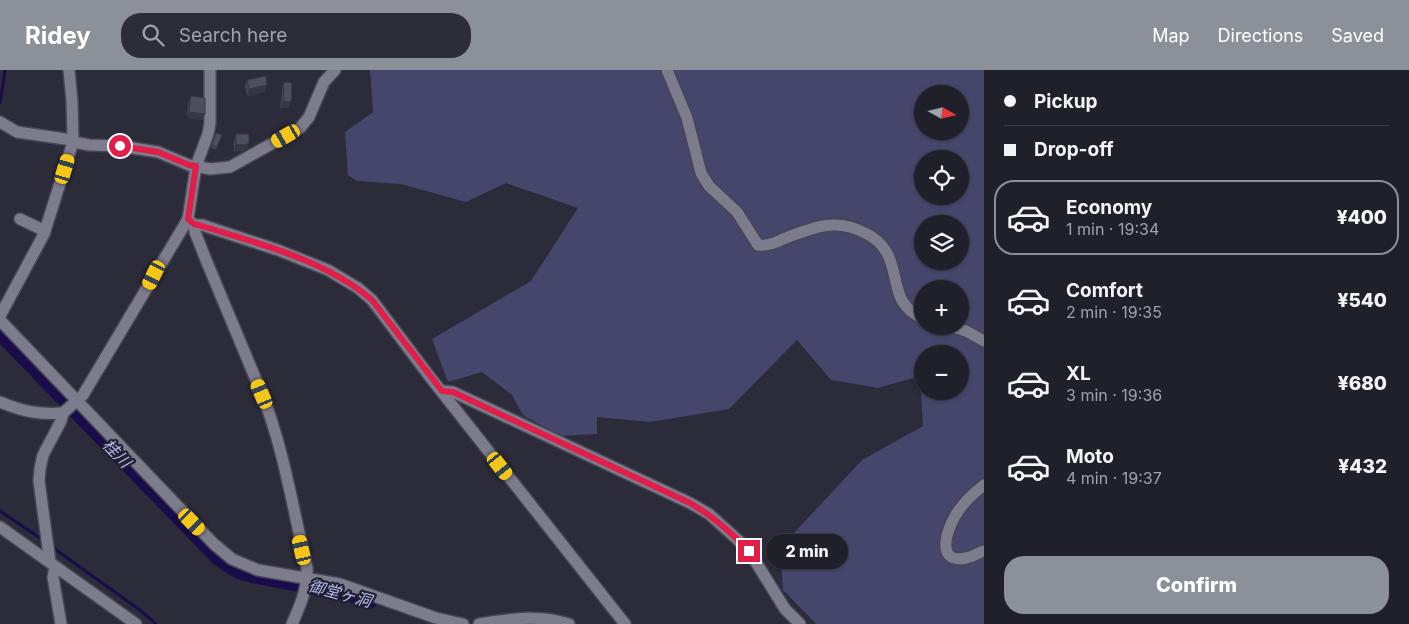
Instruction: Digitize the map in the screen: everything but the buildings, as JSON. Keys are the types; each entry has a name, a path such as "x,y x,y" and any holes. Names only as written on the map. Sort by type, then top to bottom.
{"street":[{"path":"68,70 72,101 73,141 45,231 0,318 69,407 227,555 243,565 258,570 340,584 436,618 463,624"},
{"path":"61,624 40,489 40,469 43,455 69,407 83,395 191,222 196,166 208,134 210,123 210,70"},
{"path":"0,122 17,132 89,145 120,146 158,152 189,165 210,169 230,167 300,128 309,117 324,82 335,70"},
{"path":"667,70 687,118 701,173 709,186 737,212 758,245 766,246 815,227 830,224 856,228 872,237 884,248 891,261 897,290 904,305 914,313"},
{"path":"20,219 45,231"},
{"path":"191,222 278,250 328,270 358,288 372,300 626,624"},
{"path":"191,222 270,413 308,578 306,590 292,624"},
{"path":"969,333 984,341"},
{"path":"442,391 453,392 690,503 709,514 749,551 784,609 800,624"},
{"path":"0,402 44,415 69,407"},
{"path":"984,485 972,494 958,510 948,529 945,546 948,553 954,558 965,558 984,551"},
{"path":"0,527 136,624"},
{"path":"479,624 539,617 569,624"}],"shaded area":[{"path":"370,70 984,70 984,624 816,624 783,590 780,548 862,460 923,426 921,400 969,400 969,345 914,345 914,378 878,388 831,380 797,340 729,409 650,422 597,417 597,434 560,436 523,415 512,395 482,372 448,382 432,339 531,281 578,208 506,183 466,202 401,184 357,181 348,175 345,132 373,112"}],"waterway":[{"path":"0,103 5,70"},
{"name":"桂川","path":"0,331 220,558 239,570 351,593 369,600"},
{"path":"0,511 43,540"},
{"path":"52,547 140,610 156,624"}],"route":[{"path":"120,146 158,152 196,166 188,219 194,224 278,250 328,270 358,288 372,300 386,321 442,391 453,392 690,503 709,514 749,551"}],"water label":[{"name":"御堂ヶ洞","path":"340,593"}]}
